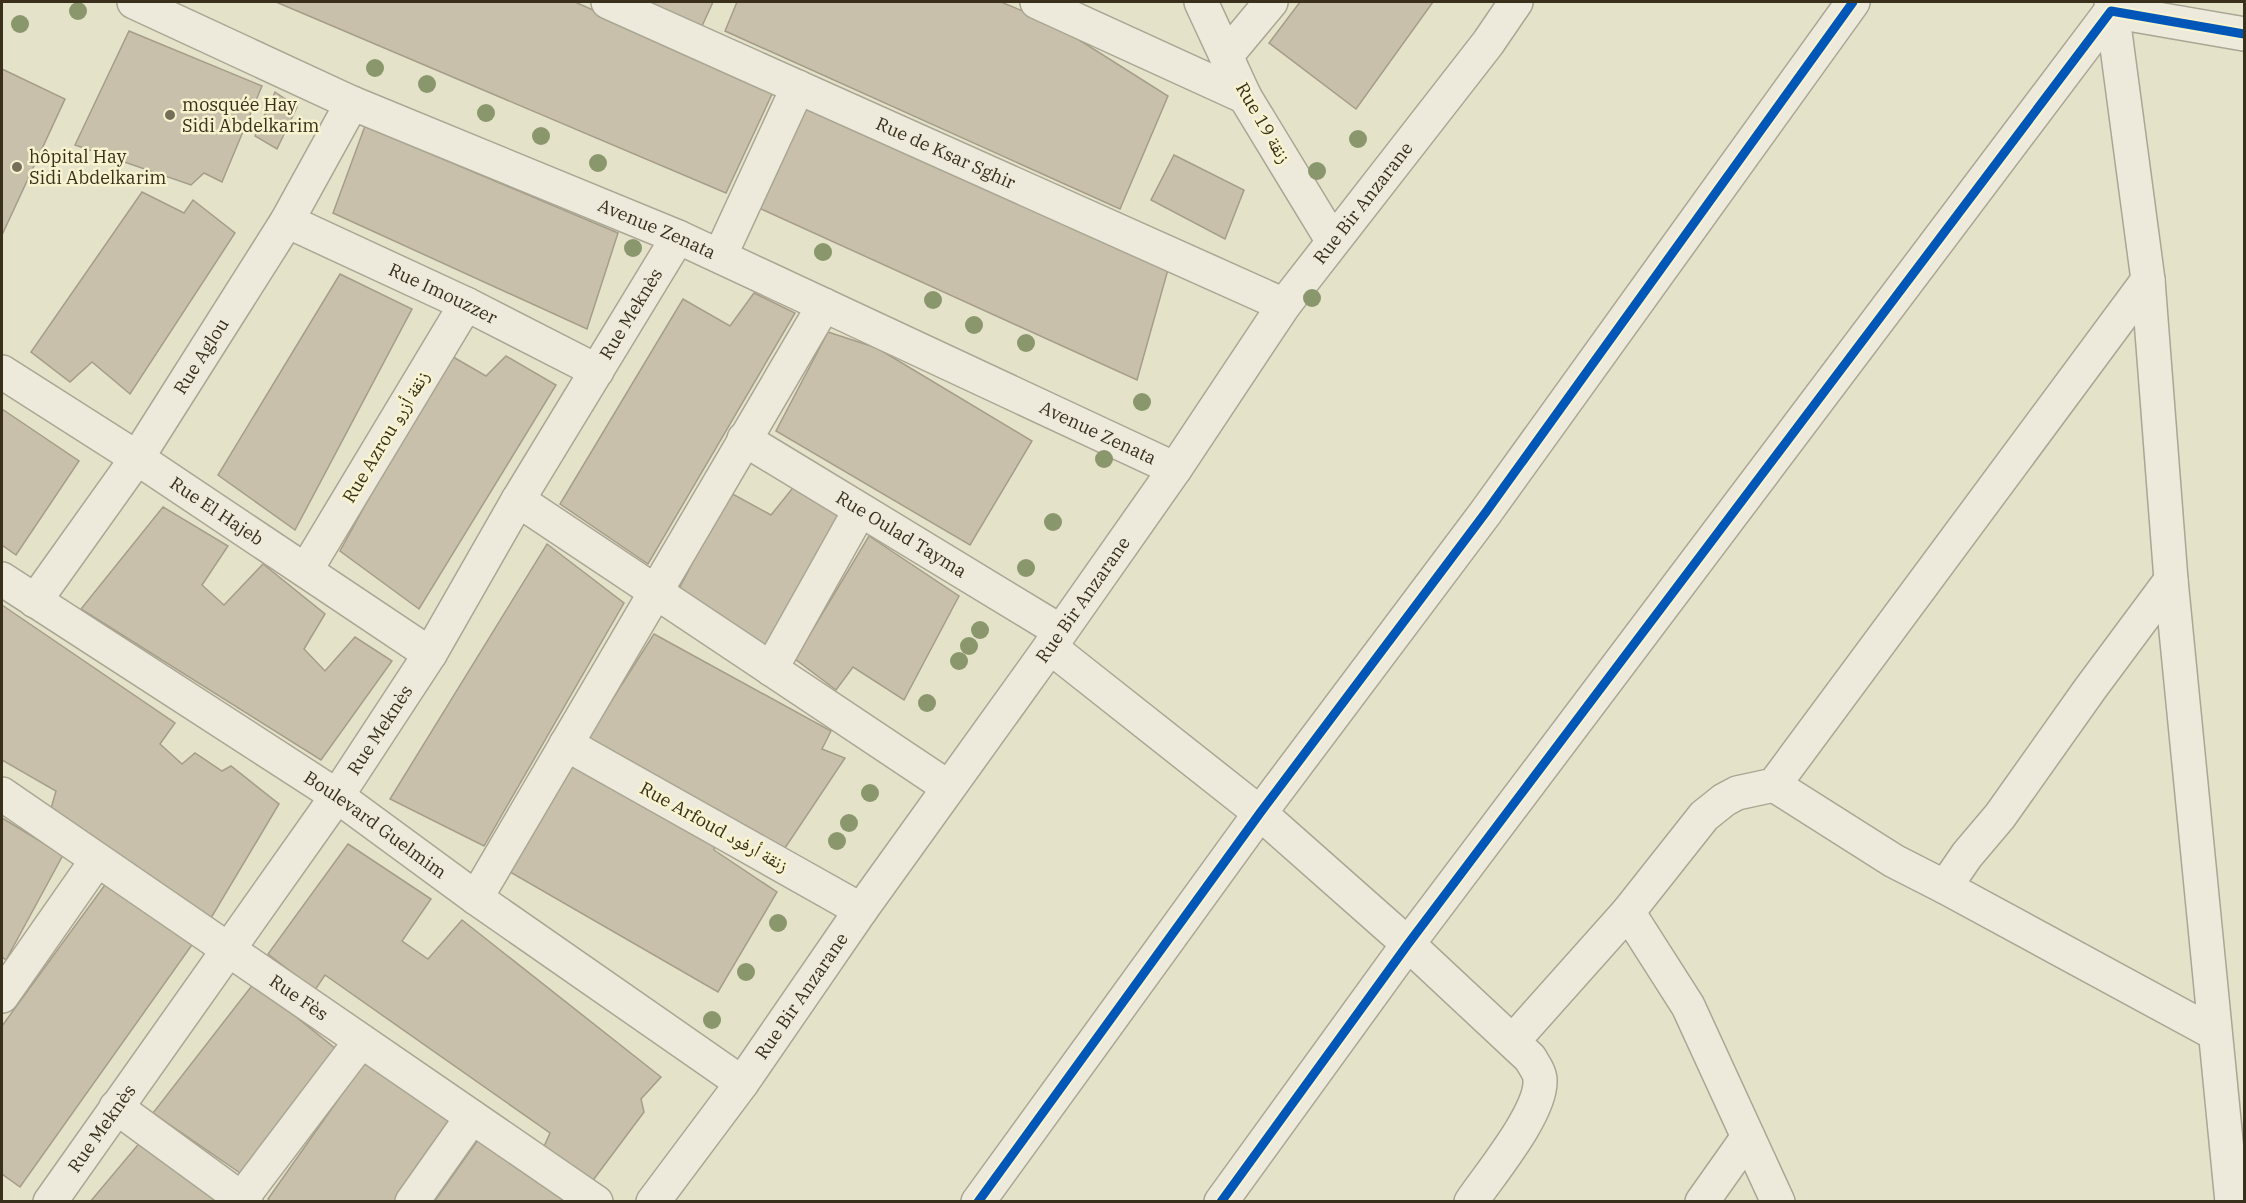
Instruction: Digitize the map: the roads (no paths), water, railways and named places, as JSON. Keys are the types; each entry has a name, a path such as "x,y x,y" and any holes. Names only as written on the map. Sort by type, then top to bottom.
{"street":[{"name":"Avenue Zenata","path":"134,2 352,103 678,237 1175,469"},
{"name":"Rue de Ksar Sghir","path":"608,2 1284,305"},
{"path":"1036,2 1245,97"},
{"name":"Rue 19 زنقة","path":"1201,2 1245,97 1332,240"},
{"path":"1226,56 1271,2"},
{"name":"Rue Bir Anzarane","path":"653,1202 742,1083 861,910 1175,469 1284,305 1332,240 1488,43 1516,2"},
{"path":"978,1202 1260,813 1486,512 1853,2"},
{"path":"2111,6 2244,34"},
{"path":"2111,6 2148,280 2171,580 2232,1202"},
{"path":"1221,1202 1408,944 2111,6"},
{"path":"720,256 798,87"},
{"name":"Rue Aglou","path":"35,601 137,458 287,221 352,103"},
{"name":"Rue Imouzzer","path":"287,221 466,304 597,371"},
{"name":"Rue Meknès","path":"50,1202 337,796 430,654 518,500 678,237"},
{"path":"1513,1041 1628,912 1704,816 1737,793 1774,785 2148,280"},
{"name":"Rue Azrou زنقة أزرو","path":"306,570 466,304"},
{"path":"476,898 824,305"},
{"name":"Rue El Hajeb","path":"2,372 137,458 430,654"},
{"name":"Rue Oulad Tayma","path":"744,440 860,510 1055,639 1260,813 1408,944 1530,1058 1541,1078 1538,1101 1513,1142 1471,1202"},
{"path":"518,500 948,787"},
{"path":"771,669 860,510"},
{"name":"Boulevard Guelmim","path":"2,579 337,796 476,898 742,1083"},
{"path":"1945,887 1967,855 2000,816 2171,580"},
{"name":"Rue Arfoud زنقة أرفود","path":"566,744 861,910"},
{"path":"1774,785 1894,861 2214,1033"},
{"name":"Rue Fès","path":"2,795 597,1202"},
{"path":"5,983 97,860"},
{"path":"1628,912 1688,1006 1778,1202"},
{"path":"116,1107 244,1200 361,1041"},
{"path":"412,1202 472,1117"},
{"path":"1702,1202 1748,1137"}],"place":[{"name":"mosquée Hay Sidi Abdelkarim","path":"170,115"},
{"name":"hôpital Hay Sidi Abdelkarim","path":"17,167"}]}
